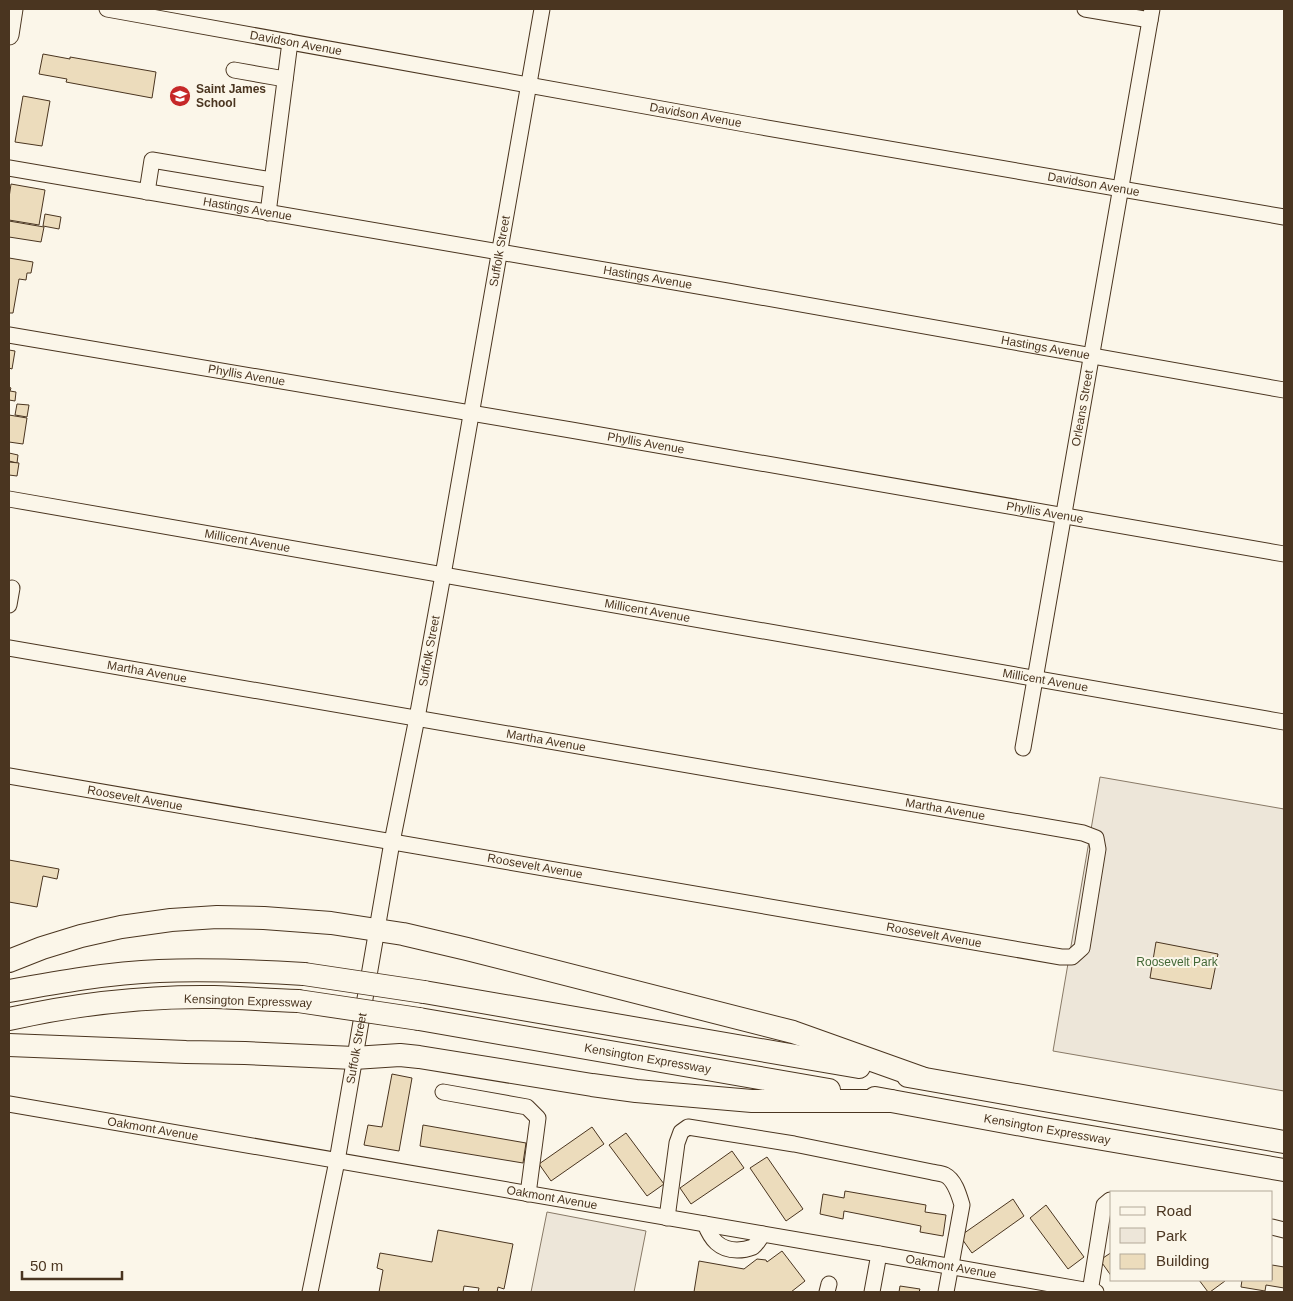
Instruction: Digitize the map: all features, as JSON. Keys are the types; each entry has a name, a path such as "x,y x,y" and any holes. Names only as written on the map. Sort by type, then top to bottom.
{"highway":[{"path":"9,961 81,936 171,920 217,917 331,923 458,947 793,1032 922,1078"},
{"path":"9,991 82,978 158,971 231,970 304,974 424,992 1284,1142"},
{"name":"Kensington Expressway","path":"9,1019 102,1003 163,998 213,997 298,1001 418,1019 1284,1170"},
{"path":"9,1044 354,1058 419,1057 636,1091 752,1101 891,1101"}],"main road":[{"path":"9,35 12,10"}],"street":[{"name":"Davidson Avenue","path":"114,9 756,126 1284,217"},
{"name":"Suffolk Street","path":"310,1292 337,1161 376,930 443,575 542,9"},
{"path":"1085,9 1151,14"},
{"name":"Orleans Street","path":"1023,748 1151,14"},
{"path":"268,213 290,42"},
{"path":"234,70 285,78"},
{"path":"147,192 152,160 272,180"},
{"name":"Hastings Avenue","path":"9,168 727,291 1284,390"},
{"name":"Phyllis Avenue","path":"9,335 601,435 1284,554"},
{"name":"Millicent Avenue","path":"9,499 1284,722"},
{"path":"9,605 12,588"},
{"name":"Martha Avenue","path":"9,648 1083,833 1096,838 1098,849 1082,948 1072,957 1060,957"},
{"name":"Roosevelt Avenue","path":"9,776 1060,957"},
{"path":"443,1092 527,1107 538,1118 528,1194"},
{"name":"Oakmont Avenue","path":"9,1104 951,1266 1092,1292"},
{"path":"667,1218 677,1143 681,1132 688,1127 784,1143 932,1172 947,1176 954,1184 962,1205 946,1292"},
{"path":"1092,1292 1104,1205 1110,1200"},
{"path":"705,1224 711,1237 720,1246 730,1250 742,1250 753,1246 763,1234"},
{"path":"872,1292 879,1254"}],"green space":[{"name":"Roosevelt Park","path":"1100,777 1284,809 1284,1091 1053,1051"},
{"path":"547,1212 646,1231 634,1292 531,1292"}],"building":[{"path":"43,54 156,72 152,98 66,82 67,79 39,74"},
{"path":"23,96 50,101 42,146 15,142"},
{"path":"11,184 45,190 39,225 9,220"},
{"path":"45,214 61,217 59,229 43,226"},
{"path":"9,221 44,227 41,242 9,237"},
{"path":"9,258 33,262 31,273 27,273 26,280 19,279 13,313 9,313"},
{"path":"9,350 15,351 12,369 9,368"},
{"path":"9,387 11,388 10,391 16,392 15,401 9,400"},
{"path":"17,404 29,405 27,417 15,415"},
{"path":"9,415 27,418 23,444 9,442"},
{"path":"9,453 18,455 17,463 9,461"},
{"path":"9,462 19,463 17,476 9,475"},
{"path":"9,860 59,869 57,879 43,876 37,907 9,902"},
{"path":"1156,942 1218,954 1211,989 1150,978"},
{"path":"392,1074 412,1078 399,1151 364,1145 368,1125 382,1127"},
{"path":"423,1125 526,1143 523,1163 420,1146"},
{"path":"592,1127 604,1144 551,1181 539,1164"},
{"path":"626,1133 664,1184 647,1196 609,1145"},
{"path":"732,1151 744,1168 691,1204 680,1188"},
{"path":"767,1157 803,1209 786,1221 750,1168"},
{"path":"845,1191 926,1205 925,1212 946,1215 943,1236 920,1232 921,1226 844,1211 843,1219 820,1214 823,1194 844,1198"},
{"path":"1013,1199 1024,1216 972,1253 960,1236"},
{"path":"1046,1205 1084,1257 1068,1269 1030,1218"},
{"path":"438,1230 513,1244 504,1289 498,1287 497,1292 478,1292 479,1288 464,1286 463,1292 379,1292 383,1270 377,1268 380,1253 432,1262"},
{"path":"782,1251 805,1281 791,1292 694,1292 699,1261 744,1269 757,1259 766,1260 767,1262"},
{"path":"1110,1253 1110,1274 1100,1260"},
{"path":"1273,1265 1284,1267 1284,1288 1266,1285 1265,1291 1241,1287 1242,1281 1273,1281"},
{"path":"1200,1281 1225,1281 1210,1292"},
{"path":"900,1286 920,1289 919,1292 899,1292"}],"place":[{"name":"Saint James School","path":"180,96"}]}
